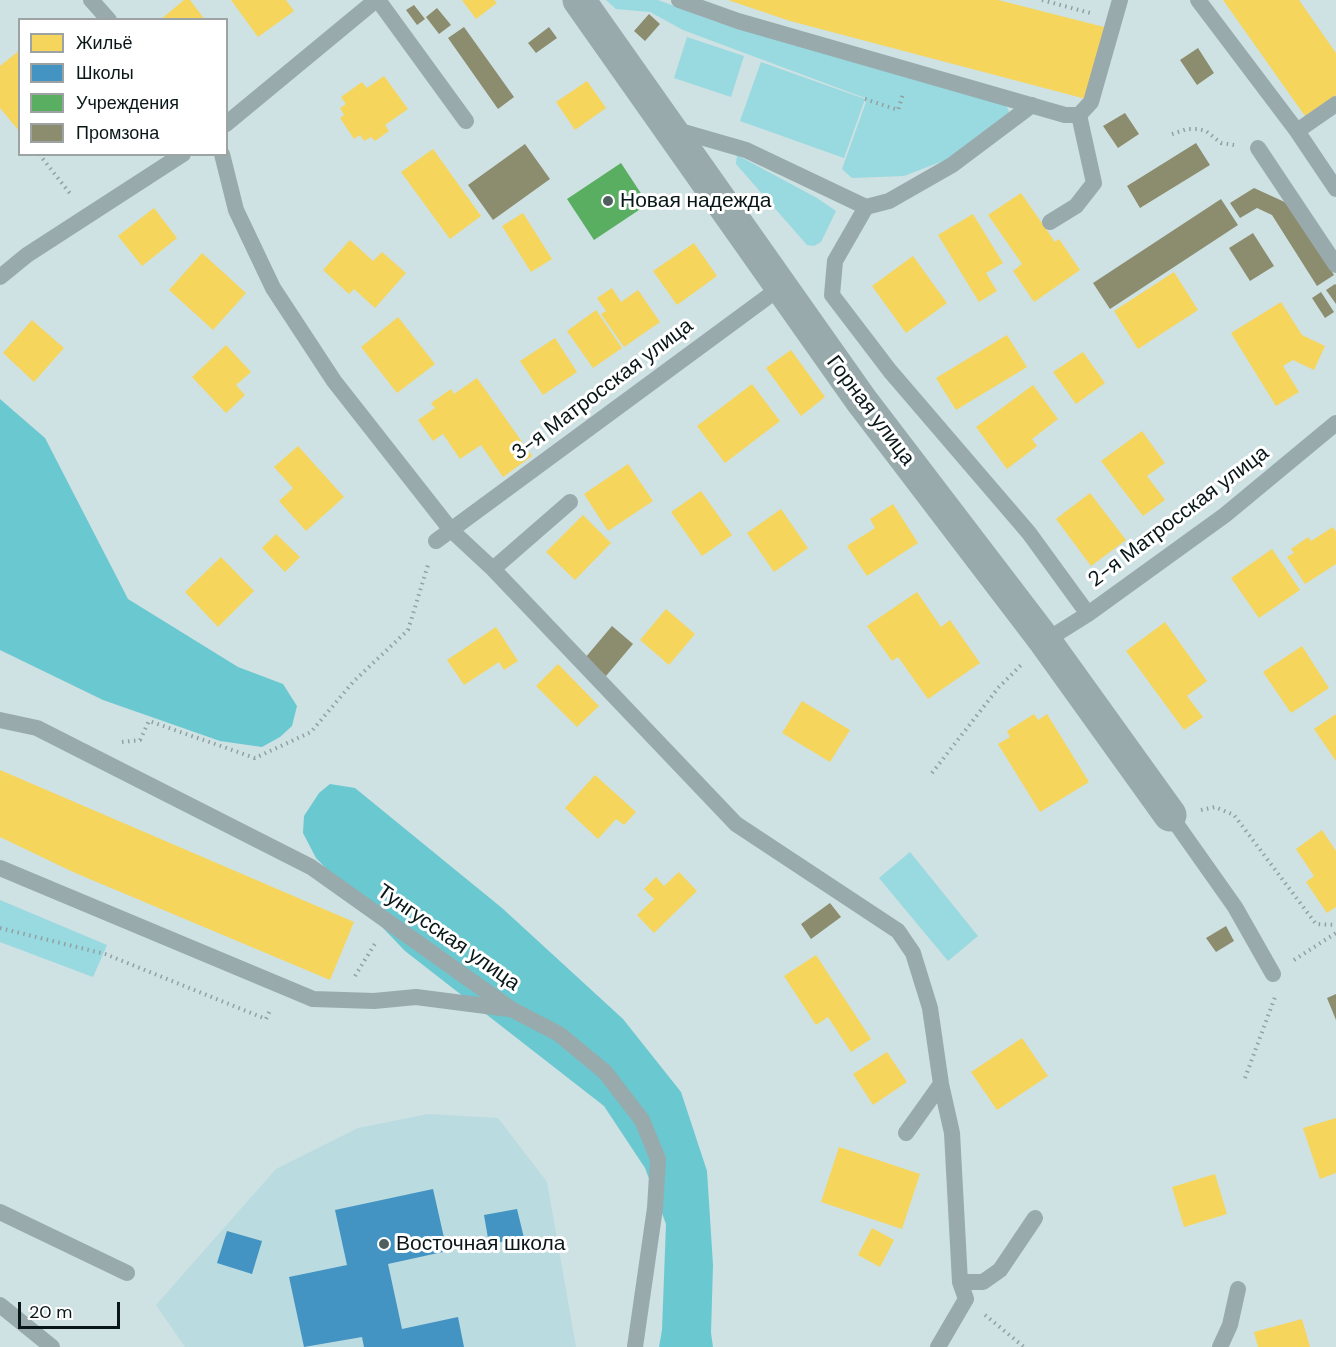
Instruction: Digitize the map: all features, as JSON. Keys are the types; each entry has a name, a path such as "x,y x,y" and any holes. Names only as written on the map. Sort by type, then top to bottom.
{"street":[{"name":"Горная улица","path":"579,0 861,400 1045,642 1170,815"}],"lane":[{"path":"91,0 107,18"},
{"path":"228,122 377,0 466,121"},
{"path":"679,0 738,21 1065,115 1079,115 1091,102 1120,0"},
{"path":"1198,0 1297,131 1336,189"},
{"path":"1297,131 1336,104"},
{"path":"672,129 746,150 866,207 889,201 952,165 1032,105"},
{"path":"1050,222 1076,206 1094,183 1079,115"},
{"path":"1258,148 1336,265"},
{"path":"0,277 27,255 180,156"},
{"path":"222,156 236,210 273,288 334,381 451,531 493,569 736,824 898,932 913,953 930,1008 941,1084 952,1133 960,1282 966,1299 938,1347"},
{"path":"866,207 835,261 832,295 890,371 1029,533 1088,614"},
{"name":"3-я Матросская улица","path":"436,541 781,287"},
{"name":"2-я Матросская улица","path":"1045,642 1226,515 1336,423"},
{"path":"493,569 570,502"},
{"name":"Тунгусская улица","path":"0,720 37,728 311,867 511,1009 559,1034 605,1072 642,1120 658,1159 655,1208 635,1347"},
{"path":"1170,815 1235,907 1273,974"},
{"path":"0,867 313,999 416,997 511,1009"},
{"path":"906,1133 941,1084"},
{"path":"0,1212 127,1273"},
{"path":"960,1282 983,1282 1000,1270 1035,1218"},
{"path":"1220,1347 1230,1325 1238,1289"},
{"path":"0,1305 52,1347"}],"path":[{"path":"1042,0 1115,19"},
{"path":"865,99 898,110"},
{"path":"1172,134 1187,129 1198,129 1206,131 1229,146 1241,144 1258,148"},
{"path":"41,156 87,216"},
{"path":"112,744 140,740 149,721 255,758 310,732 353,682 408,630 436,541"},
{"path":"932,773 999,687 1045,642"},
{"path":"1170,815 1215,807 1234,815 1316,924 1336,925"},
{"path":"341,999 387,923"},
{"path":"0,928 105,954 242,1010"},
{"path":"1245,1078 1278,990 1273,974 1336,933"},
{"path":"966,1299 1024,1347"}],"shaded area":[{"path":"606,0 658,0 714,21 1006,105 1010,114 948,159 904,176 852,178 842,169 866,102 865,98 683,30 650,12 616,9"},
{"path":"687,37 744,56 731,97 674,78"},
{"path":"761,62 865,99 844,158 740,121"},
{"path":"737,155 817,198 836,211 821,242 814,246 807,245 736,164"},
{"path":"0,399 45,438 128,599 238,667 283,684 297,706 292,726 280,737 262,747 220,741 103,700 0,650"},
{"path":"330,784 355,788 502,908 623,1019 681,1092 707,1171 713,1265 711,1333 713,1347 659,1347 662,1330 666,1224 645,1168 604,1106 405,951 316,858 303,833 304,816 319,793"},
{"path":"910,852 978,936 948,961 879,878"},
{"path":"0,900 107,945 93,977 0,942"},
{"name":"Восточная школа","path":"428,1114 498,1118 547,1182 576,1347 185,1347 156,1305 276,1169 358,1128"}],"building: Жильё":[{"path":"184,0 190,0 204,18 162,18"},
{"path":"231,0 286,0 294,11 258,37"},
{"path":"462,0 494,0 497,3 476,19"},
{"path":"728,0 998,0 1104,27 1086,99 790,21"},
{"path":"1223,0 1299,0 1336,53 1336,95 1305,116"},
{"path":"18,52 18,130 0,108 0,66"},
{"path":"384,76 408,109 385,125 389,131 375,141 371,137 364,141 360,135 354,139 340,118 344,115 340,108 346,104 341,97 362,82 367,88"},
{"path":"587,81 606,108 575,130 556,102"},
{"path":"433,149 481,216 450,239 401,172"},
{"path":"1021,193 1055,242 1059,239 1080,270 1034,302 1013,271 1022,264 988,215"},
{"path":"154,208 177,238 142,266 118,236"},
{"path":"523,213 552,259 531,272 502,226"},
{"path":"973,214 1003,263 986,273 997,291 979,302 938,235"},
{"path":"350,240 373,261 382,252 406,273 375,308 354,289 349,294 323,270"},
{"path":"694,243 717,276 677,305 653,271"},
{"path":"202,253 246,293 213,330 169,290"},
{"path":"913,256 947,303 906,333 872,286"},
{"path":"1174,272 1198,310 1138,349 1114,311"},
{"path":"612,288 621,302 638,290 660,322 624,347 601,314 606,311 597,298"},
{"path":"1281,302 1302,335 1325,346 1314,370 1293,360 1283,366 1299,392 1276,406 1231,333"},
{"path":"596,310 622,348 593,368 567,331"},
{"path":"398,317 435,364 397,393 361,347"},
{"path":"32,320 64,348 34,382 3,353"},
{"path":"1007,335 1027,367 956,410 936,378"},
{"path":"555,338 577,372 543,395 520,361"},
{"path":"226,345 251,372 236,385 245,395 226,413 192,377"},
{"path":"791,350 825,397 801,416 766,368"},
{"path":"1083,352 1105,383 1076,404 1053,372"},
{"path":"477,378 532,456 503,477 481,445 460,459 443,434 433,441 418,420 435,408 431,403 451,389 454,394"},
{"path":"752,384 780,421 725,463 697,426"},
{"path":"1033,385 1058,419 1032,439 1037,446 1007,469 976,427"},
{"path":"1142,431 1165,463 1147,476 1165,500 1143,516 1101,461"},
{"path":"298,446 344,497 306,531 279,501 293,488 274,467"},
{"path":"628,464 653,501 608,531 584,494"},
{"path":"701,491 732,535 702,556 671,512"},
{"path":"1090,493 1126,540 1091,566 1056,519"},
{"path":"893,504 918,543 867,576 847,546 875,528 870,519"},
{"path":"781,509 808,548 774,572 747,533"},
{"path":"583,515 611,543 575,580 546,552"},
{"path":"1333,527 1336,532 1336,564 1305,584 1287,557 1294,553 1291,549 1308,537 1311,541"},
{"path":"276,534 300,557 285,572 262,548"},
{"path":"1272,549 1300,590 1259,618 1231,578"},
{"path":"221,557 254,591 218,627 185,592"},
{"path":"917,592 941,627 950,620 980,663 928,699 898,657 892,661 867,626"},
{"path":"666,609 695,634 669,665 640,640"},
{"path":"1165,622 1207,681 1187,696 1203,717 1184,730 1126,651"},
{"path":"496,627 518,661 504,670 499,662 464,685 447,660"},
{"path":"1302,646 1329,688 1291,713 1263,672"},
{"path":"558,664 599,706 577,727 536,686"},
{"path":"802,701 850,730 830,762 782,733"},
{"path":"1034,714 1038,720 1047,714 1089,782 1040,812 998,744 1010,737 1007,731"},
{"path":"1336,714 1336,761 1314,729"},
{"path":"0,770 354,922 330,980 73,872 0,837"},
{"path":"595,775 636,812 624,825 616,819 598,839 565,808"},
{"path":"1322,830 1336,851 1336,907 1327,913 1306,882 1314,876 1296,849"},
{"path":"679,872 697,891 654,933 637,915 654,899 644,889 656,877 664,886"},
{"path":"816,955 871,1039 851,1052 828,1017 816,1025 784,976"},
{"path":"1022,1038 1048,1076 997,1110 971,1072"},
{"path":"887,1052 907,1082 873,1105 853,1074"},
{"path":"1336,1118 1336,1173 1320,1179 1303,1128"},
{"path":"839,1147 920,1174 902,1229 821,1202"},
{"path":"1215,1174 1227,1214 1184,1227 1172,1187"},
{"path":"872,1228 894,1240 880,1267 858,1255"},
{"path":"1302,1319 1310,1347 1258,1347 1254,1332"}],"building: Школы":[{"path":"433,1189 447,1251 388,1264 402,1329 458,1317 464,1347 364,1347 362,1337 304,1347 289,1277 347,1265 335,1210"},
{"path":"517,1209 524,1238 489,1244 484,1215"},
{"path":"227,1231 262,1241 252,1274 217,1263"}],"building: Учреждения":[{"name":"Новая надежда","path":"621,163 648,204 594,240 567,199"}],"building: Промзона":[{"path":"414,5 425,19 417,25 406,10"},
{"path":"437,8 451,25 439,34 426,17"},
{"path":"649,14 660,24 645,41 634,31"},
{"path":"464,27 514,97 498,109 448,38"},
{"path":"549,27 557,38 536,53 528,43"},
{"path":"1198,48 1214,73 1197,85 1180,60"},
{"path":"1125,113 1139,134 1118,148 1103,126"},
{"path":"1196,143 1210,165 1140,208 1127,186"},
{"path":"525,144 550,179 493,220 468,185"},
{"path":"1254,188 1289,204 1334,275 1317,286 1272,215 1257,208 1240,218 1230,203"},
{"path":"1221,199 1238,225 1110,309 1093,283"},
{"path":"1253,233 1274,266 1250,281 1229,248"},
{"path":"1336,285 1336,304 1326,290"},
{"path":"1321,292 1334,312 1325,318 1312,298"},
{"path":"612,626 633,644 606,676 585,658"},
{"path":"830,903 841,917 811,939 801,924"},
{"path":"1226,926 1234,941 1216,952 1206,938"},
{"path":"1336,994 1336,1020 1327,998"}],"place":[{"name":"Новая надежда","path":"608,201"},
{"name":"Восточная школа","path":"384,1244"}]}
